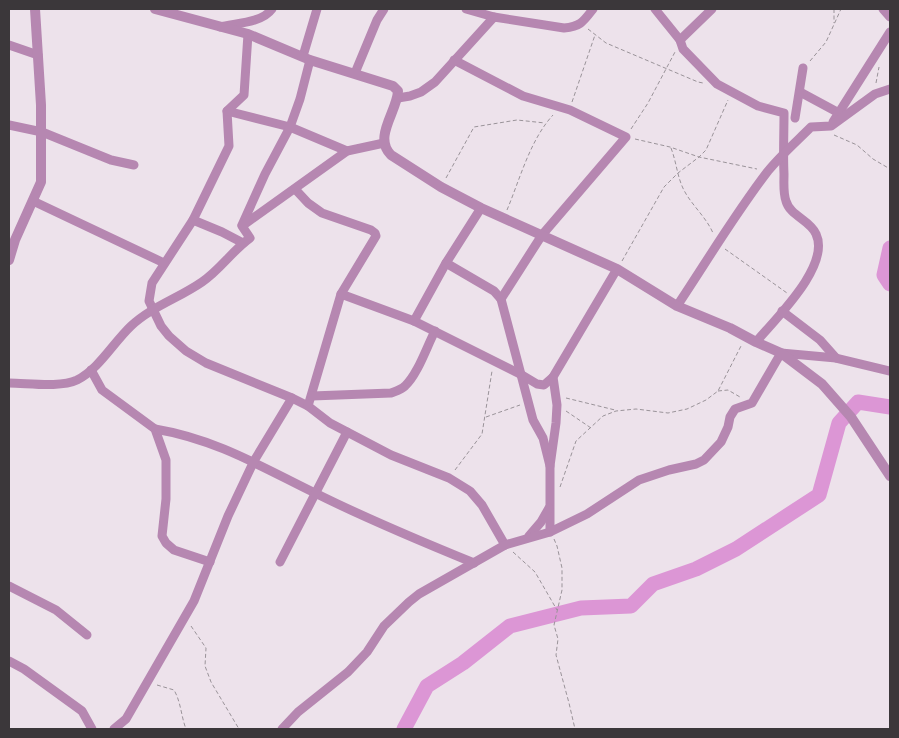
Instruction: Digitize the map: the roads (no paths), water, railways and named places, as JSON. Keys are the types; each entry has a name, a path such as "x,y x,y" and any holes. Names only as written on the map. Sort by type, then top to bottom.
{"street":[{"path":"9,260 12,239 41,182 42,132 35,9"},
{"path":"155,9 248,34 307,58 393,86 398,91 398,98 383,138 386,150 391,155 441,187 481,208 617,269 677,306 782,353 822,384 851,417 874,449 890,476"},
{"path":"220,27 260,18 268,14 272,9"},
{"path":"242,226 265,174 290,127 300,99 317,9"},
{"path":"355,73 377,20 384,9"},
{"path":"466,9 494,17 564,28 574,27 582,23 593,9"},
{"path":"656,9 680,40 683,49 717,84 758,106 784,113 811,126 830,130"},
{"path":"680,40 712,9"},
{"path":"883,9 890,17"},
{"path":"398,98 421,92 435,82 494,17"},
{"path":"830,130 890,32"},
{"path":"227,111 244,95 248,34"},
{"path":"9,45 38,55"},
{"path":"454,60 523,96 565,109 626,136 542,235 501,299"},
{"path":"795,118 803,68"},
{"path":"830,130 875,94 890,88"},
{"path":"800,92 839,113"},
{"path":"227,111 290,127 347,151"},
{"path":"227,111 229,146 192,220 164,263 150,289 149,301 161,326 186,351 206,363 292,398 308,406 330,423 391,455 449,478 470,491 505,545"},
{"path":"756,342 794,298 816,263 819,249 815,231 790,210 786,202 783,155 784,113"},
{"path":"9,125 42,132 111,160 134,165"},
{"path":"677,306 769,171 811,126"},
{"path":"242,226 347,151 384,143"},
{"path":"295,189 322,212 375,233 375,240 340,294 308,406"},
{"path":"33,201 164,263"},
{"path":"414,321 446,263 481,208"},
{"path":"192,220 243,243"},
{"path":"9,383 66,383 77,380 91,370 131,326 153,310 204,281 250,238 242,226"},
{"path":"446,263 494,292 501,299 533,420 543,438 550,466"},
{"path":"340,294 414,321 522,374 537,384 544,385 553,377 617,269"},
{"path":"782,311 820,340 836,358"},
{"path":"312,396 391,393 400,389 406,385 414,374 435,331"},
{"path":"782,353 836,358 890,370"},
{"path":"282,729 298,712 348,672 367,652 384,626 419,594 505,545 529,536 550,532 593,510 639,480 704,460 721,442 735,409 752,404 782,353"},
{"path":"91,370 102,390 155,429 206,441 254,461 315,493 384,525 474,563"},
{"path":"550,532 550,466 556,423 553,377"},
{"path":"114,729 126,719 185,617 194,600 228,516 254,461 292,398"},
{"path":"155,429 166,460 166,499 162,536 166,543 174,550 210,562"},
{"path":"280,562 347,432"},
{"path":"529,536 541,522 550,506"},
{"path":"9,586 56,610 87,635"},
{"path":"9,661 24,669 82,711 92,729"}],"waterway":[{"path":"890,248 884,275 890,284"},
{"path":"404,729 427,686 463,663 510,626 581,608 631,606 653,584 696,569 736,549 819,495 839,423 858,402 890,407"}]}
